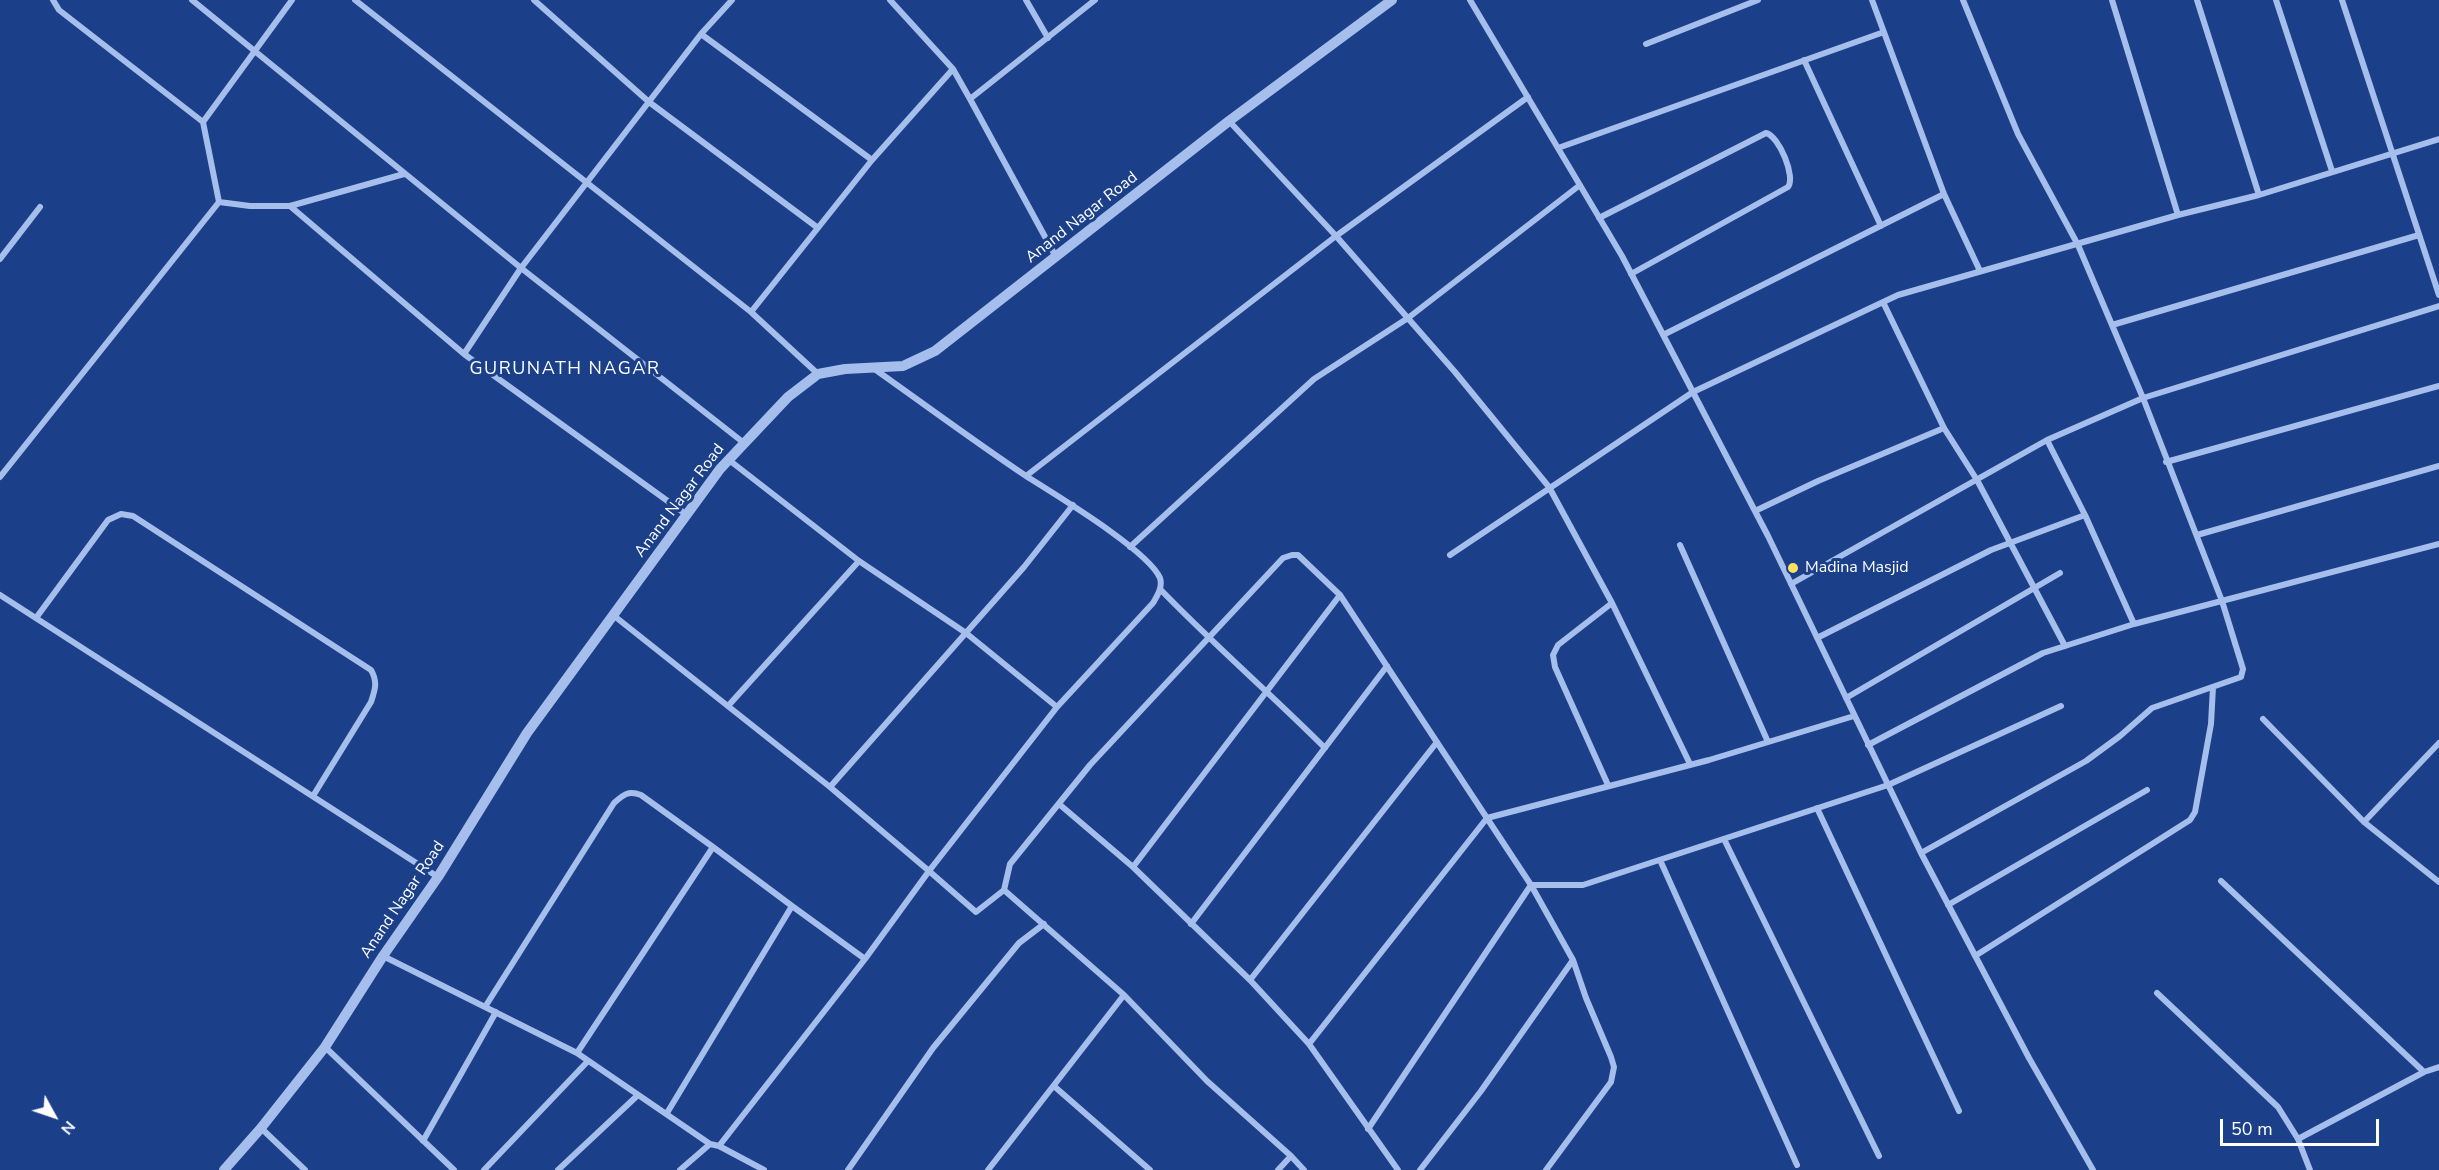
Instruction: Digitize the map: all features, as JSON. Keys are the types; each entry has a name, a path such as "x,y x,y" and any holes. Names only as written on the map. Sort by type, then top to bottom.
{"street":[{"path":"0,477 219,202 203,122 59,10 53,0"},
{"path":"192,0 521,268 744,443"},
{"path":"203,122 292,0"},
{"path":"355,0 751,312 818,374"},
{"path":"534,0 649,102 818,228"},
{"path":"464,354 521,268 701,34 732,0"},
{"path":"890,0 953,69 1056,258"},
{"path":"1026,0 1048,38"},
{"path":"970,99 1095,0"},
{"name":"Anand Nagar Road","path":"224,1170 261,1128 325,1047 383,956 438,877 527,733 613,615 729,460 788,397 818,374 845,369 903,366 935,351 1229,121 1392,0"},
{"path":"1470,0 1631,274 1755,511 1921,853 2029,1058 2093,1170"},
{"path":"1646,44 1758,0"},
{"path":"1872,0 1944,194 1980,271"},
{"path":"1921,853 2096,755 2151,708 2241,677 2243,674 2222,601 2143,398 2078,245 2018,134 1963,0"},
{"path":"2112,0 2178,215"},
{"path":"2197,0 2259,195"},
{"path":"2276,0 2332,171"},
{"path":"2342,0 2439,295"},
{"path":"1558,148 1884,32"},
{"path":"701,34 872,160"},
{"path":"1804,60 1881,226"},
{"path":"751,312 872,160 953,69"},
{"path":"1026,476 1336,236 1528,98"},
{"path":"1229,121 1336,236 1408,318 1549,487 1612,603 1690,764"},
{"path":"1599,218 1766,133 1772,134 1776,139 1791,175 1791,183 1788,187 1631,274"},
{"path":"1450,555 1693,393 1898,295 2178,215 2259,195 2439,139"},
{"path":"219,202 250,206 290,206 404,174"},
{"path":"1130,547 1314,379 1408,318 1580,185"},
{"path":"1663,335 1944,194"},
{"path":"290,206 464,354 687,515"},
{"path":"0,259 40,207"},
{"path":"2112,325 2419,235"},
{"path":"1883,302 1944,428 1977,480 2064,646"},
{"path":"1791,584 2047,440 2143,398 2439,306"},
{"path":"719,1146 1057,707 1153,603 1160,589 1160,579 1150,564 1130,547 873,367"},
{"path":"2166,462 2439,386"},
{"path":"1755,511 1818,481 1944,428"},
{"path":"2047,440 2085,515 2134,624"},
{"path":"729,460 859,561 966,633 1057,707"},
{"path":"2197,535 2439,466"},
{"path":"830,787 1024,567 1073,506"},
{"path":"36,618 108,520 121,514 133,516 371,670 376,678 370,702 314,796"},
{"path":"1817,638 1991,550 2085,515"},
{"path":"1868,745 2043,653 2134,624 2439,544"},
{"path":"1680,545 1768,742"},
{"path":"613,615 830,787 976,912 1004,890 1010,864 1090,765 1283,558 1298,555 1340,595 1531,885 1573,960 1614,1067 1611,1082 1546,1170"},
{"path":"728,706 859,561"},
{"path":"1846,698 2060,573"},
{"path":"1160,589 1208,638 1268,690 1325,748"},
{"path":"0,595 438,877"},
{"path":"1133,867 1340,595"},
{"path":"1608,785 1555,667 1553,655 1558,645 1612,603"},
{"path":"1191,924 1387,666"},
{"path":"1975,956 2190,820 2195,812 2211,724 2213,687"},
{"path":"1531,885 1582,885 1888,785 2061,706"},
{"path":"1309,1044 1487,818 1690,764 1854,716"},
{"path":"2263,719 2364,822 2439,882"},
{"path":"1250,980 1437,742"},
{"path":"2364,822 2439,743"},
{"path":"1948,905 2147,790"},
{"path":"485,1007 614,804 625,794 633,792 641,795 865,959"},
{"path":"1059,804 1133,867 1250,980 1309,1044 1398,1170"},
{"path":"1817,808 1959,1111"},
{"path":"1724,839 1879,1156"},
{"path":"577,1053 713,847"},
{"path":"1660,860 1797,1165"},
{"path":"2221,881 2424,1072"},
{"path":"1368,1129 1531,885"},
{"path":"1004,890 1124,995 1207,1081 1292,1156 1304,1170"},
{"path":"667,1113 792,906"},
{"path":"848,1170 933,1048 1019,943 1044,924"},
{"path":"383,956 577,1053 710,1144 719,1146 764,1170"},
{"path":"1420,1170 1481,1091 1573,960"},
{"path":"2157,993 2278,1107 2298,1139 2310,1170"},
{"path":"988,1170 1055,1087 1124,995"},
{"path":"423,1140 496,1012"},
{"path":"325,1047 454,1170"},
{"path":"484,1170 588,1061"},
{"path":"2298,1139 2439,1066"},
{"path":"1055,1087 1150,1170"},
{"path":"558,1170 638,1095"},
{"path":"261,1128 305,1170"},
{"path":"680,1170 710,1144"},
{"path":"1278,1170 1292,1156"}],"place":[{"name":"Madina Masjid","path":"1793,568"}],"district":[{"name":"GURUNATH NAGAR","path":"565,370"}]}
